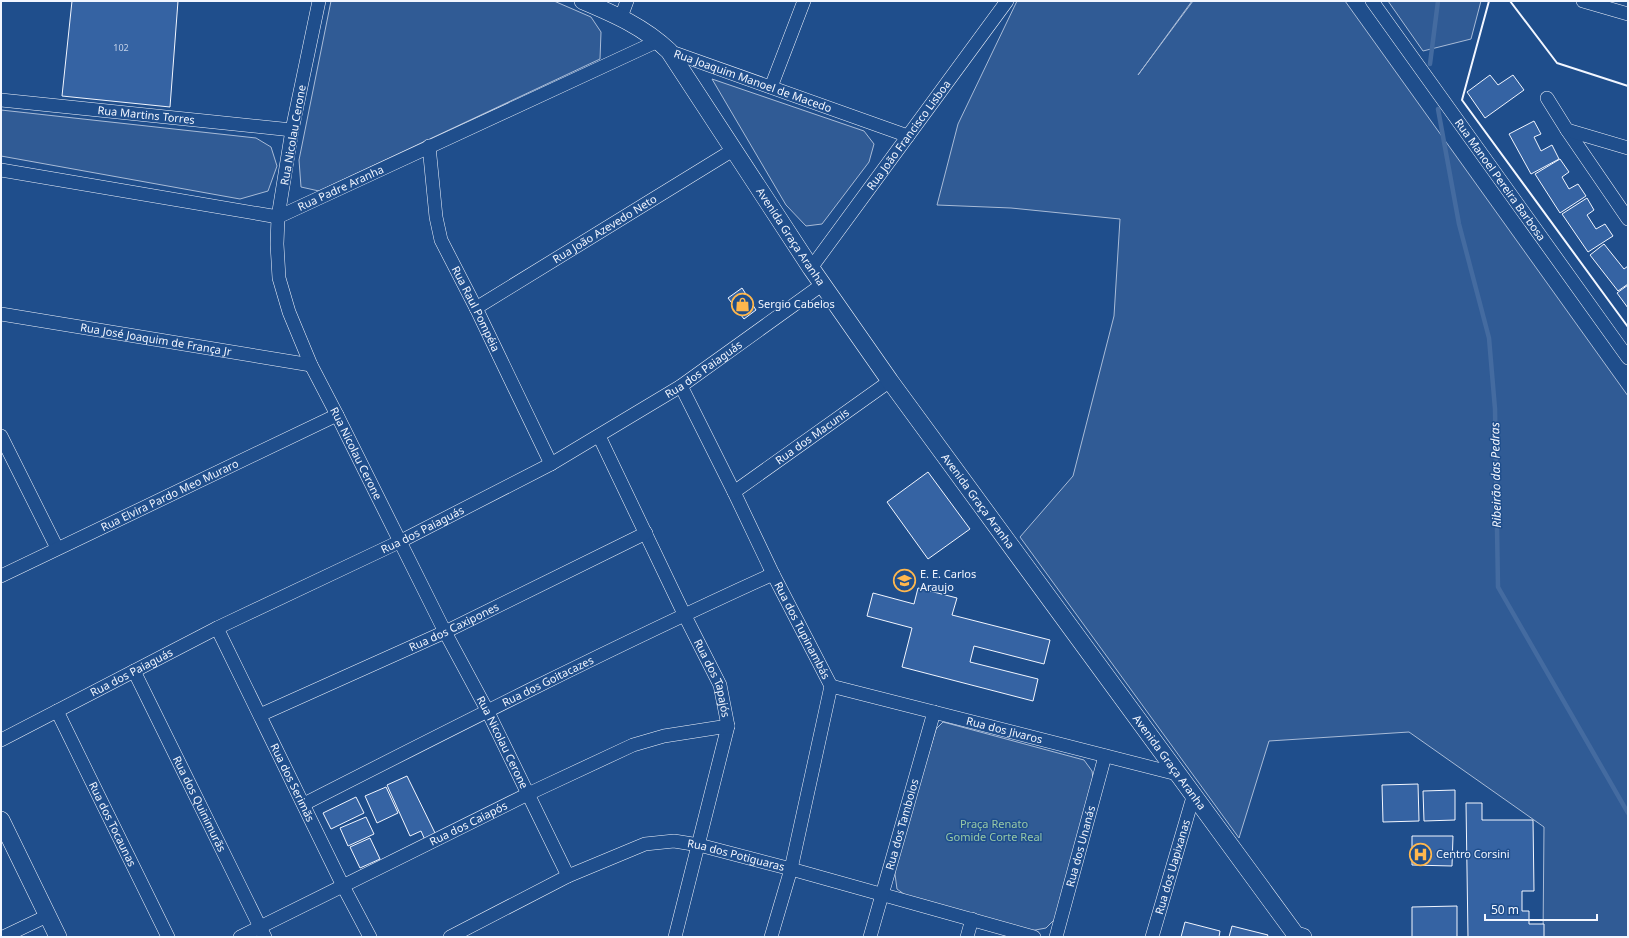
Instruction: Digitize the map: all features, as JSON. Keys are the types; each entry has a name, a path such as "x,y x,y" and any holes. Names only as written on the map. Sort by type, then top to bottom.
{"street":[{"name":"Rua Nicolau Cerone","path":"319,1 292,130 278,217 276,244 279,278 289,312 311,365 401,541 445,632 487,710 568,876"},
{"name":"Rua Joaquim Manoel de Macedo","path":"583,1 621,17 664,46 771,87 908,136"},
{"path":"621,17 628,1"},
{"path":"771,87 804,1"},
{"name":"Rua João Francisco Lisboa","path":"811,268 1007,1"},
{"name":"Rua Manoel Pereira Barbosa","path":"1372,1 1628,358"},
{"path":"1583,1 1628,14"},
{"name":"Rua Padre Aranha","path":"278,217 429,146 664,46"},
{"name":"Avenida Graça Aranha","path":"664,46 811,268 890,381 1193,797 1298,936"},
{"path":"1548,98 1567,130 1628,219"},
{"name":"Rua Martins Torres","path":"1,100 292,130"},
{"path":"1567,130 1628,148"},
{"name":"Rua Raul Pompéia","path":"429,146 436,217 441,240 476,308 551,464"},
{"name":"Rua João Azevedo Neto","path":"476,308 733,150"},
{"path":"1,170 278,217"},
{"name":"Rua dos Paiaguás","path":"1,740 217,628 401,541 551,464 681,386 823,284"},
{"name":"Rua José Joaquim de França Jr","path":"1,314 311,365"},
{"name":"Rua dos Macunis","path":"734,492 890,381"},
{"name":"Rua dos Tupinambás","path":"681,386 773,574 831,686 790,868 771,937"},
{"name":"Rua Elvira Pardo Meo Muraro","path":"1,576 337,414"},
{"path":"1,436 57,548"},
{"name":"Rua dos Tapajós","path":"599,436 684,614 720,685 728,726 699,845 674,937"},
{"name":"Rua dos Caxipones","path":"260,715 445,632 646,534"},
{"name":"Rua dos Goitacazes","path":"304,804 487,710 684,614 773,574"},
{"name":"Rua dos Serimãs","path":"217,628 343,886 370,937"},
{"name":"Rua dos Quinimurãs","path":"134,671 263,932"},
{"name":"Rua dos Jivaros","path":"831,686 1177,774"},
{"name":"Rua dos Tocaunas","path":"57,711 168,937"},
{"name":"Rua dos Tamboios","path":"870,937 934,712"},
{"name":"Rua dos Caiapós","path":"240,937 263,932 343,886 528,794 633,745 664,736 728,726"},
{"name":"Rua dos Unanás","path":"1056,937 1105,756"},
{"name":"Rua dos Uapixanas","path":"1152,937 1193,797"},
{"path":"1,820 58,937"},
{"name":"Rua dos Potiguaras","path":"450,937 568,876 645,844 674,841 699,845 790,868 1034,937"},
{"path":"3,937 47,916"},
{"path":"966,937 972,920"}],"shaded area":[{"path":"331,1 554,1 591,17 601,32 600,59 319,191 301,187 299,160"},
{"path":"1017,1 1192,1 1138,75 1193,1 1345,1 1628,396 1628,937 1543,937 1544,827 1409,732 1269,741 1239,838 1020,537 1073,476 1114,316 1120,219 1011,208 937,205 958,124"},
{"path":"1388,1 1481,1 1471,39 1423,51"},
{"path":"712,79 864,131 874,144 869,162 822,224 806,226 786,205"},
{"path":"1,110 256,138 271,147 277,166 268,191 240,199 1,156"},
{"name":"Praça Renato Gomide Corte Real","path":"943,722 1084,760 1092,771 1094,785 1058,916 1046,928 1030,931 908,897 897,889 894,867 936,729"}],"building":[{"path":"72,1 178,1 170,107 62,96"},
{"path":"1490,75 1498,85 1513,75 1524,90 1485,118 1467,92"},
{"path":"1534,121 1541,134 1534,137 1541,151 1552,145 1559,159 1531,174 1509,134"},
{"path":"1560,159 1569,172 1562,177 1569,189 1578,184 1586,196 1560,213 1535,174"},
{"path":"1587,198 1594,210 1587,215 1596,229 1605,224 1613,236 1588,252 1562,214"},
{"path":"1604,244 1624,269 1628,266 1628,284 1618,291 1590,255"},
{"path":"1628,285 1628,308 1617,293"},
{"name":"Sergio Cabelos","path":"742,288 756,310 744,319 728,298"},
{"path":"928,472 970,529 928,559 887,502"},
{"path":"918,588 957,598 952,615 1050,640 1044,664 974,646 970,662 1038,679 1033,701 902,667 912,628 867,616 873,593 914,604"},
{"path":"407,776 436,835 425,840 421,831 410,836 387,785"},
{"path":"1418,784 1419,821 1383,822 1382,785"},
{"path":"386,787 398,813 377,823 365,796"},
{"path":"1455,790 1455,820 1424,821 1423,791"},
{"path":"356,797 364,813 331,829 323,813"},
{"path":"1466,803 1482,803 1482,820 1533,820 1534,891 1522,891 1522,911 1529,911 1529,924 1544,924 1544,937 1468,937"},
{"path":"366,817 374,834 348,846 340,828"},
{"path":"1412,836 1453,836 1452,866 1412,865"},
{"path":"370,838 380,859 360,868 350,847"},
{"path":"1457,906 1457,937 1412,937 1412,907"},
{"path":"1185,922 1220,931 1219,937 1181,937"},
{"path":"1232,926 1268,935 1267,937 1229,937"}],"waterway":[{"name":"Ribeirão das Pedras","path":"1430,64 1438,1"},
{"name":"Ribeirão das Pedras","path":"1438,109 1459,224 1489,338 1495,409 1498,587 1628,813"}],"wall":[{"path":"1489,1 1462,100 1628,327"},
{"path":"1510,1 1557,63 1628,86"}],"place":[{"name":"Sergio Cabelos","path":"742,304"},
{"name":"E. E. Carlos Araujo","path":"904,580"},
{"name":"Centro Corsini","path":"1420,854"}]}
